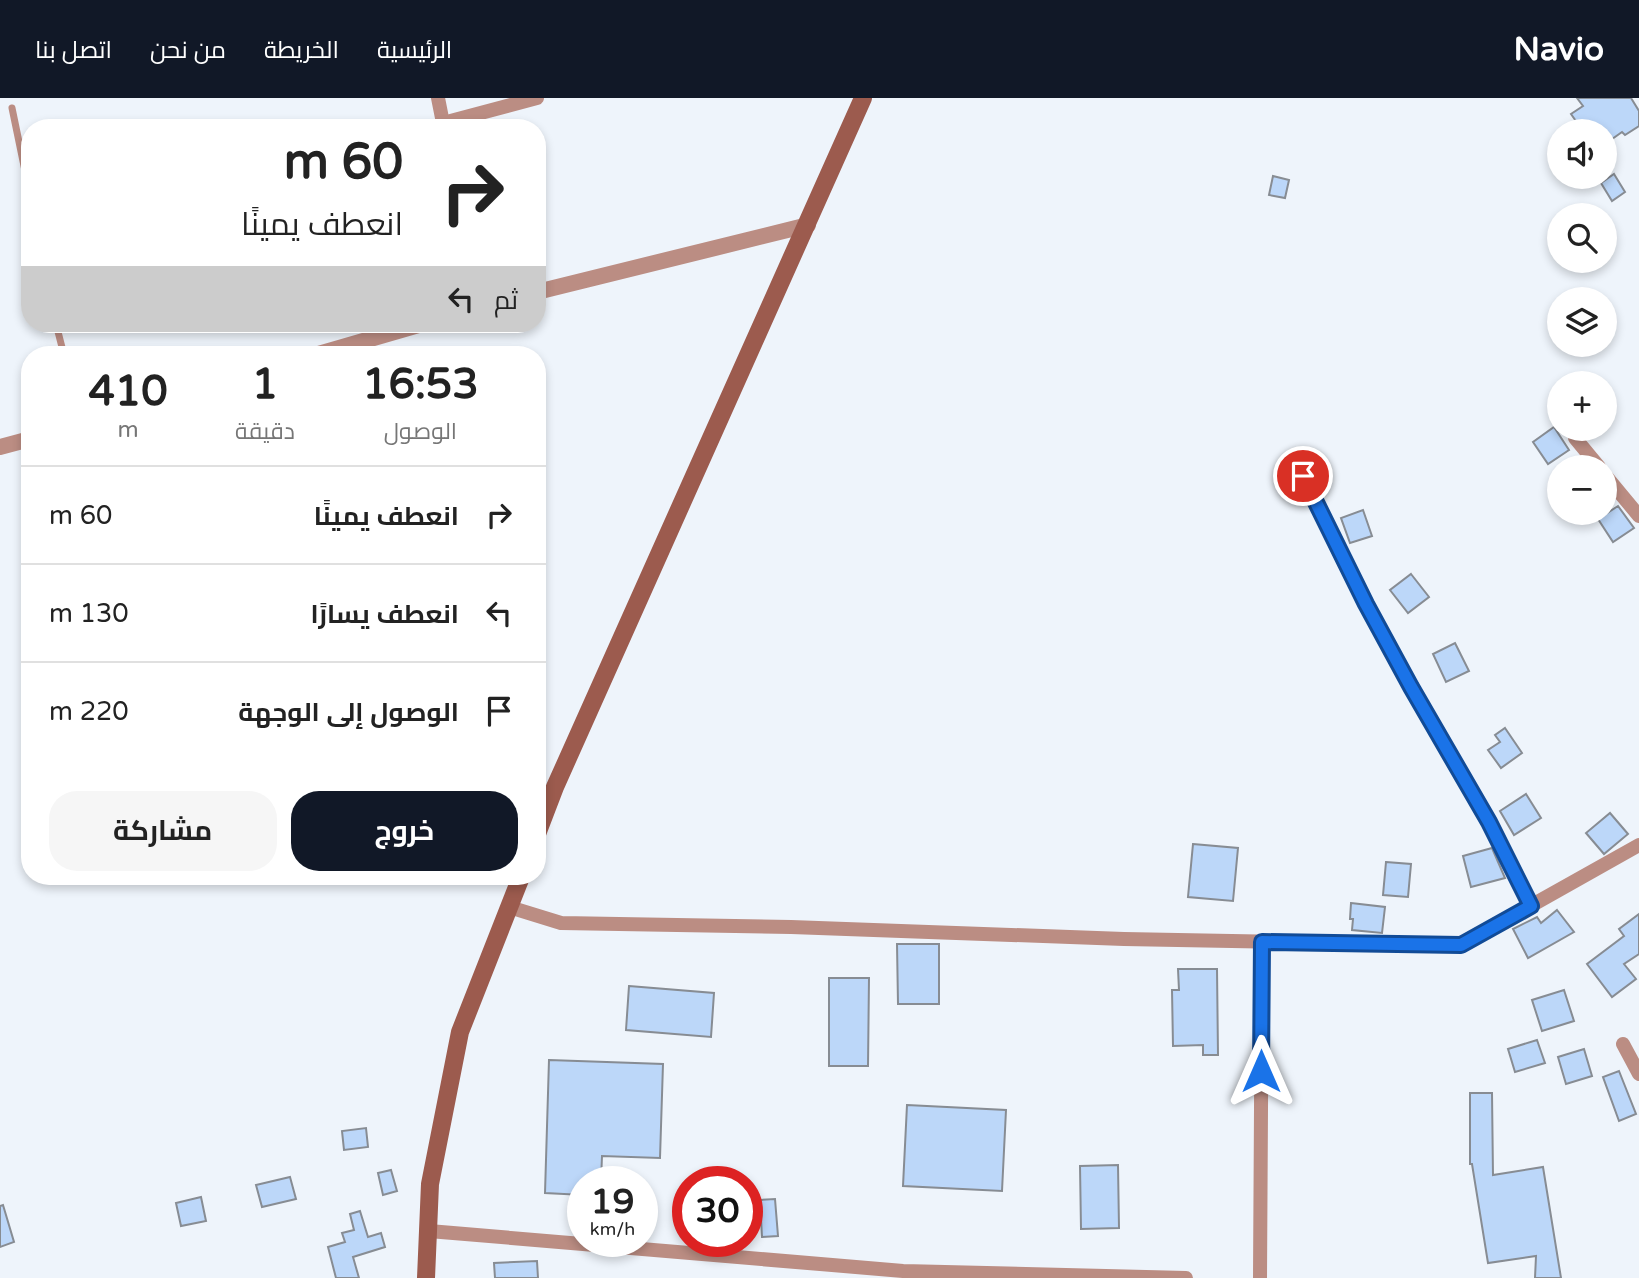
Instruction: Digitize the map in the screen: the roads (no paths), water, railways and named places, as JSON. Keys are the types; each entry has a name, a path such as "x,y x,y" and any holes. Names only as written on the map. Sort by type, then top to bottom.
{"main road":[{"path":"546,810 863,98"},
{"path":"426,1278 430,1184 460,1032 518,885"}],"street":[{"path":"438,98 442,119"},
{"path":"464,119 537,98"},
{"path":"546,290 808,225"},
{"path":"346,346 391,333"},
{"path":"0,447 21,441"},
{"path":"1577,441 1589,455"},
{"path":"1303,476 1350,574 1489,822 1531,906"},
{"path":"1617,489 1639,516"},
{"path":"509,907 561,923 1461,945 1639,845"},
{"path":"1260,1278 1262,942"},
{"path":"1623,1044 1639,1074"},
{"path":"429,1231 903,1270 1186,1278"}],"lane":[{"path":"12,108 21,152"}]}
